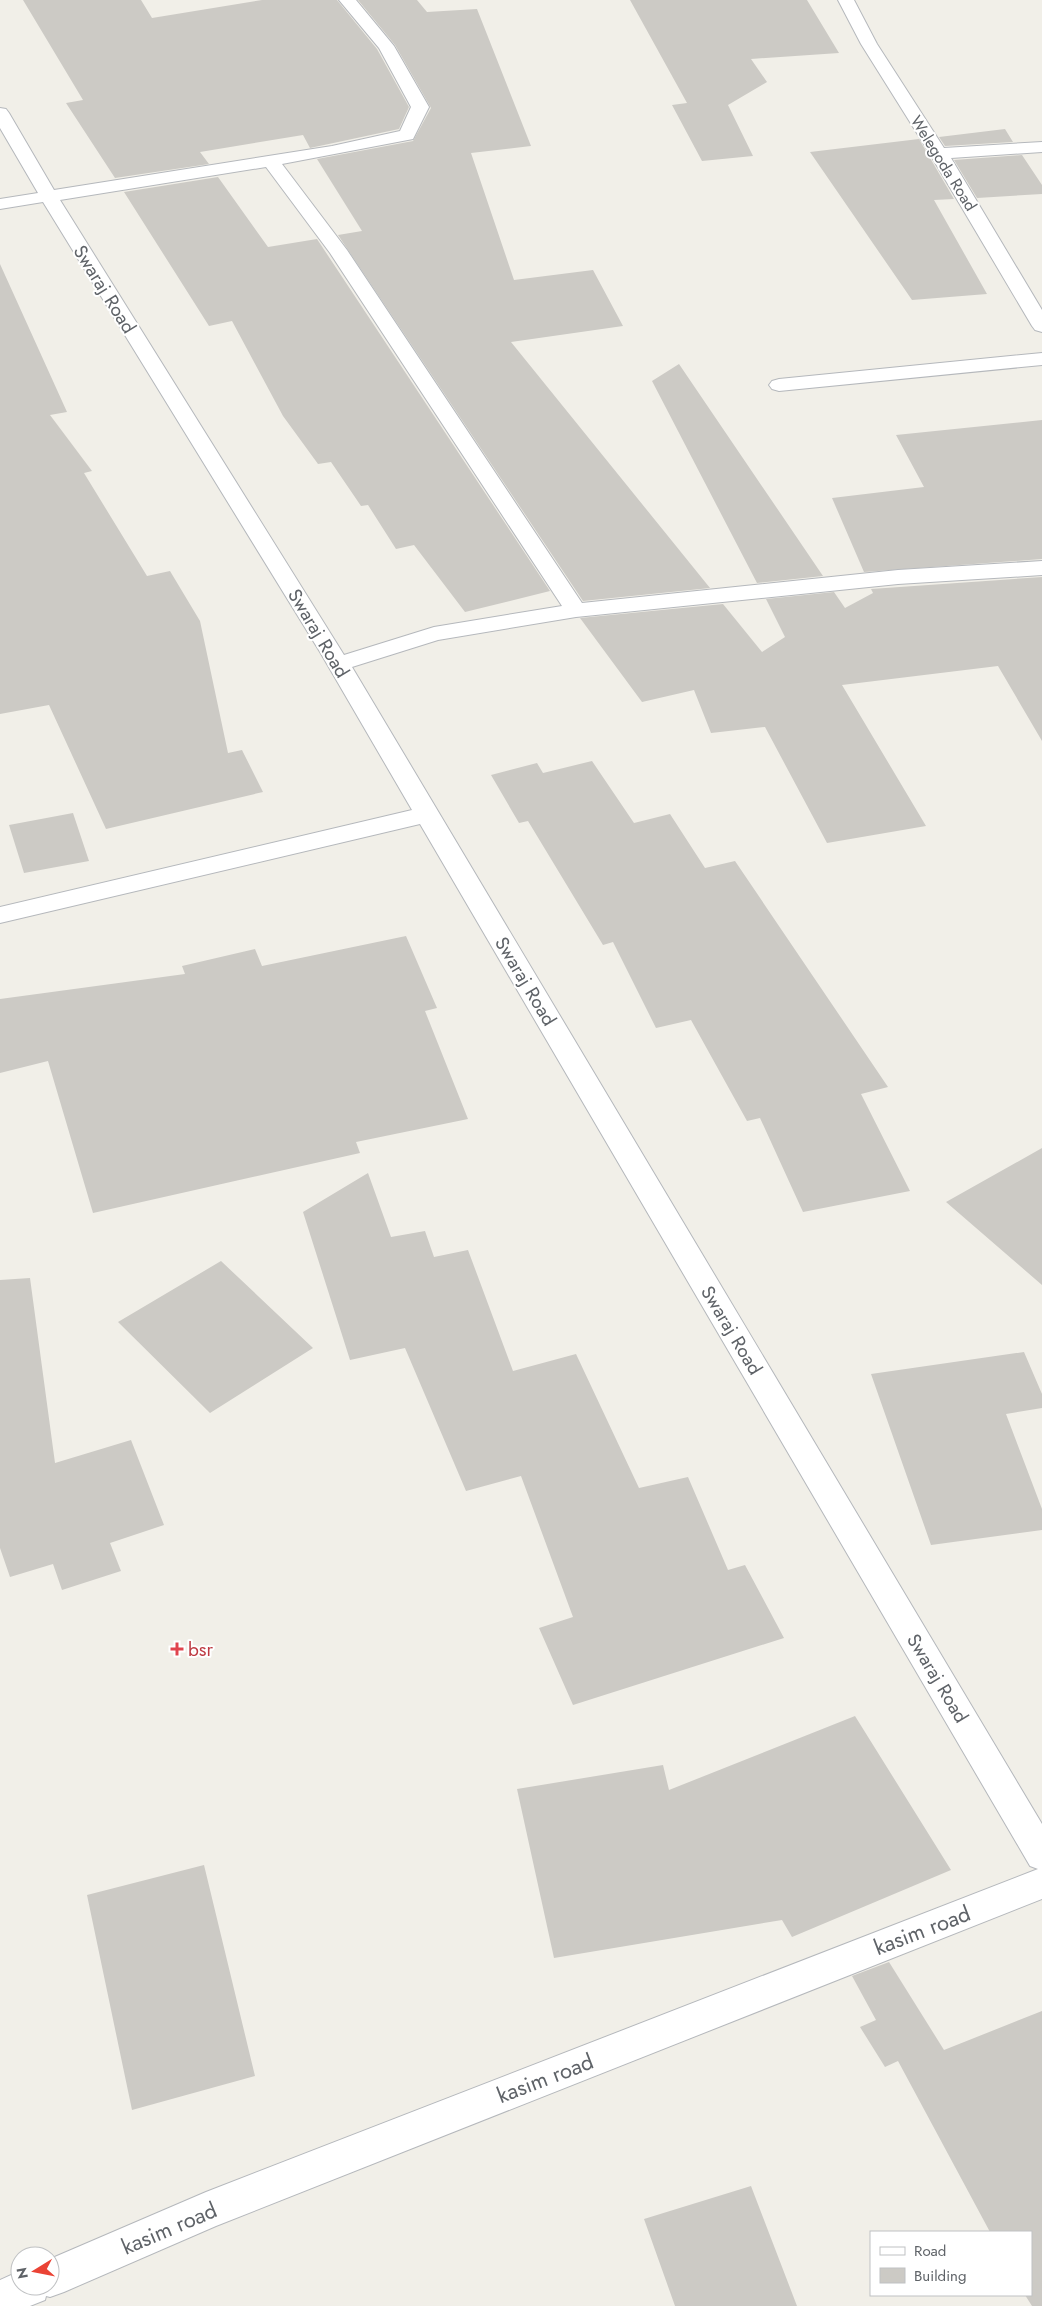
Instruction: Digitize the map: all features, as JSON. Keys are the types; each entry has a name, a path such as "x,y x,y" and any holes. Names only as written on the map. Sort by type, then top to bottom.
{"street":[{"path":"0,204 332,151 407,135 420,107 386,46 347,0"},
{"name":"Welegoda Road","path":"846,0 869,44 939,154 1042,326"},
{"name":"Swaraj Road","path":"0,113 48,196 338,664 424,815 467,881 1042,1855"},
{"path":"939,154 1042,148"},
{"path":"270,160 338,250 576,610"},
{"path":"779,385 1042,359"},
{"path":"338,664 434,634 576,610 898,577 1042,568"},
{"path":"0,915 424,815"},
{"name":"kasim road","path":"60,2274 216,2208 1042,1883"}],"building":[{"path":"23,0 141,0 152,18 262,0 337,0 377,49 409,107 399,129 310,148 303,135 200,152 209,164 115,178 66,103 83,100"},
{"path":"358,0 417,0 427,12 477,9 531,146 471,153 514,280 593,270 623,326 511,342 710,588 583,601 338,235 362,231 317,159 413,141 431,108 395,45"},
{"path":"630,0 807,0 839,53 751,59 767,82 728,105 753,156 702,161 672,105 687,103"},
{"path":"1005,129 1013,142 945,146 939,137"},
{"path":"919,139 954,199 934,200 987,294 912,300 810,152"},
{"path":"1022,155 1042,185 1042,194 977,198 954,160"},
{"path":"218,177 268,247 317,239 550,591 465,612 414,545 396,549 368,505 361,506 331,462 318,464 283,416 232,321 209,326 124,192"},
{"path":"0,264 67,412 50,415 92,471 84,473 147,576 170,571 200,621 228,753 242,750 263,792 106,829 49,705 0,714"},
{"path":"679,364 823,576 757,583 652,381"},
{"path":"1042,420 1042,559 864,572 832,498 924,487 896,435"},
{"path":"1042,577 1042,741 998,666 842,685 926,826 827,843 765,727 711,733 694,690 642,702 580,618 723,604 762,652 785,637 766,599 834,592 845,608 873,593 871,589"},
{"path":"592,761 634,823 670,814 705,868 735,861 888,1087 861,1094 910,1191 803,1212 760,1118 747,1121 691,1020 656,1028 613,942 603,945 528,821 519,823 491,775 537,763 543,773"},
{"path":"73,813 89,861 24,873 9,825"},
{"path":"406,936 437,1008 425,1011 468,1119 356,1142 360,1153 93,1213 48,1061 0,1073 0,999 185,974 182,966 255,949 262,966"},
{"path":"1042,1148 1042,1285 946,1202"},
{"path":"368,1173 391,1237 425,1231 434,1257 468,1250 513,1371 576,1354 639,1488 688,1477 728,1570 745,1565 784,1638 573,1705 539,1628 573,1617 521,1476 466,1491 405,1348 350,1360 303,1212"},
{"path":"221,1261 313,1348 210,1413 118,1322"},
{"path":"30,1278 55,1463 131,1440 164,1525 110,1543 121,1571 62,1590 53,1564 10,1577 0,1548 0,1280"},
{"path":"1024,1352 1042,1394 1042,1408 1006,1414 1042,1509 1042,1530 931,1545 871,1374"},
{"path":"855,1716 951,1870 792,1937 782,1920 554,1958 517,1789 663,1765 669,1790"},
{"path":"204,1865 255,2076 132,2110 87,1895"},
{"path":"889,1962 944,2050 1042,2011 1042,2306 1032,2306 1026,2296 1032,2296 1032,2231 989,2231 898,2061 885,2067 860,2027 876,2020 852,1976"},
{"path":"751,2186 797,2306 675,2306 644,2219"}],"place":[{"name":"bsr","path":"177,1649"}]}
